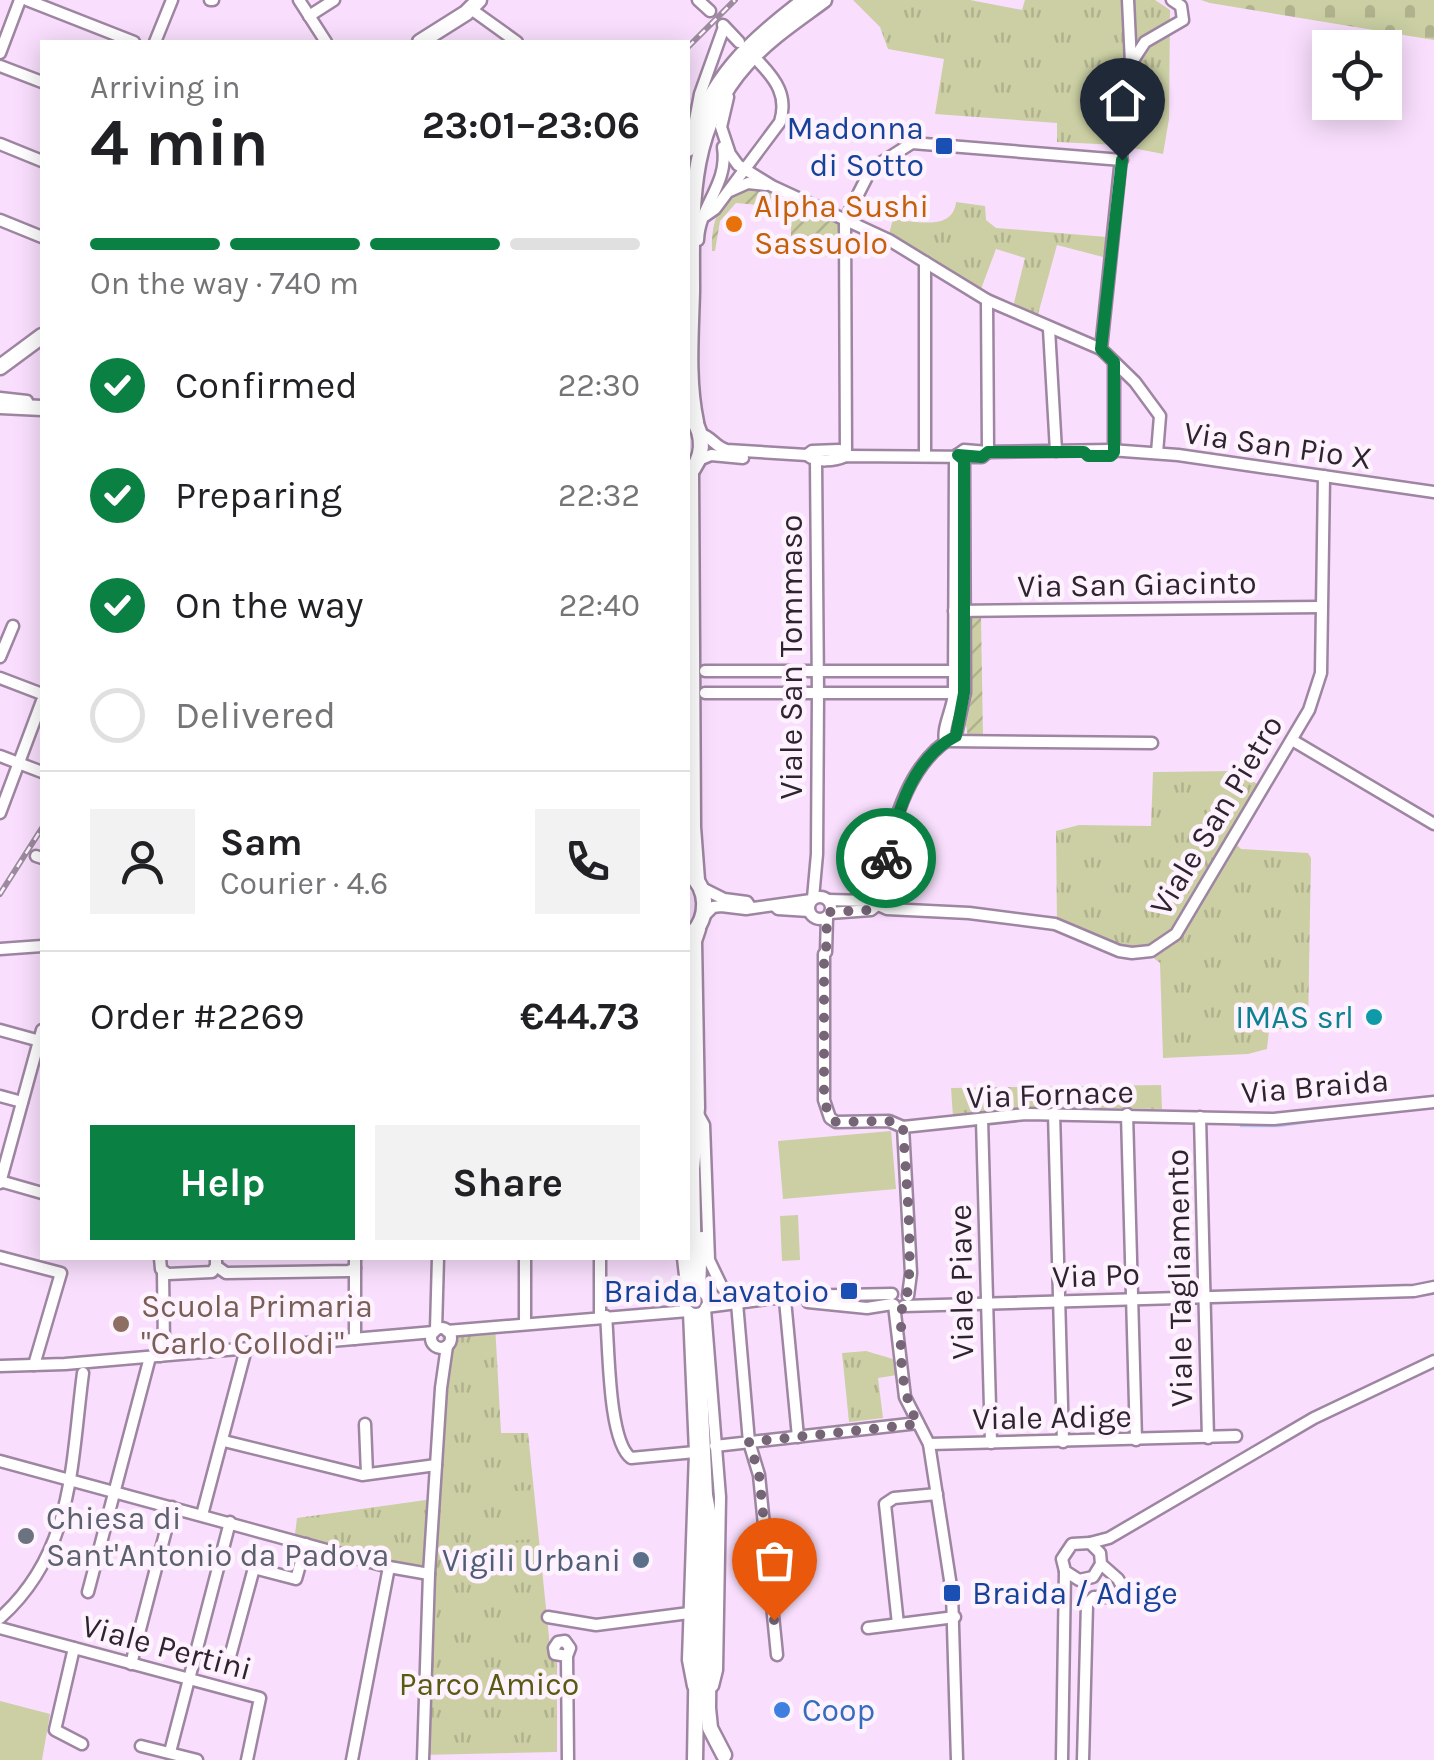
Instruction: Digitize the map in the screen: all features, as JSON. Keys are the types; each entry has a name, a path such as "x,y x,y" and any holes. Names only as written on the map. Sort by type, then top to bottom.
{"main road":[{"path":"690,141 713,89 748,44 805,0"},
{"path":"730,1757 710,1728 702,1694 692,1169 696,928 693,181 707,132 732,81 768,42 824,0"},
{"path":"423,40 475,4"},
{"path":"2,363 40,337"},
{"path":"0,405 40,408"},
{"path":"700,1495 710,1522 695,1760 709,1754 730,1757"}],"street":[{"path":"0,53 23,0 129,40"},
{"path":"156,40 172,0"},
{"path":"299,0 325,40"},
{"path":"309,16 334,0"},
{"path":"698,0 710,11"},
{"path":"1101,349 1132,63 1128,0"},
{"path":"1132,63 1145,42 1183,20 1181,6 1172,0"},
{"path":"475,4 515,40"},
{"path":"694,126 722,24 739,42"},
{"path":"705,216 746,170 783,112 781,90 759,62"},
{"path":"0,66 40,81"},
{"path":"692,267 698,260 699,229 723,177 721,127 732,81"},
{"path":"721,127 730,154 746,170 772,186 889,240 987,300 1101,349 1136,382 1160,416 1157,454"},
{"path":"846,456 845,220 871,169 912,143 1122,160"},
{"path":"0,144 40,160"},
{"path":"725,194 748,183 772,186"},
{"path":"0,220 40,236"},
{"path":"924,262 924,455"},
{"path":"987,300 988,452"},
{"path":"1049,328 1056,451"},
{"path":"1114,362 1114,452"},
{"name":"Via San Pio X","path":"695,423 718,447 764,454 811,457 812,451 840,450 846,456 982,457 988,452 1056,451 1084,452 1088,456 1111,456 1114,452 1157,454 1434,492"},
{"name":"Via San Pio X","path":"693,469 711,456 754,458 764,454"},
{"path":"945,741 943,732 954,693 958,611 964,460 958,455"},
{"name":"Viale San Tommaso","path":"811,457 818,673 817,854 824,954"},
{"name":"Viale San Pietro","path":"696,928 714,907 871,910 876,906 1054,924 1119,951 1150,951 1176,934 1309,710 1320,673 1324,476"},
{"name":"Via San Giacinto","path":"958,611 1322,607"},
{"path":"876,906 902,802 918,771 945,741 956,736 964,693 958,611"},
{"path":"0,656 13,626"},
{"path":"706,671 954,671"},
{"path":"0,678 40,693"},
{"path":"705,693 954,693"},
{"path":"0,812 40,707"},
{"path":"1292,740 1434,824"},
{"path":"945,741 1152,743"},
{"path":"0,756 40,771"},
{"name":"Viale San Pietro","path":"695,881 724,899 747,902 749,906"},
{"path":"0,949 40,946"},
{"name":"Via Fornace","path":"824,954 826,1111 830,1118 843,1124 889,1121 903,1127 1054,1113 1200,1117"},
{"path":"0,1030 40,1036"},
{"path":"40,1039 0,1182 40,1192"},
{"path":"0,1096 22,1102"},
{"name":"Via Braida","path":"1200,1117 1274,1119 1434,1102"},
{"path":"692,1110 704,1125 705,1203 712,1269 722,1287 739,1301 749,1442 759,1474 777,1655"},
{"path":"1054,1113 1063,1442"},
{"path":"1127,1114 1136,1440"},
{"name":"Viale Tagliamento","path":"1200,1117 1208,1438"},
{"name":"Viale Piave","path":"982,1120 991,1443"},
{"path":"903,1127 909,1269 900,1300 900,1343 905,1397 929,1444 952,1592 957,1760"},
{"path":"684,1260 695,1305 718,1457 720,1497 718,1670 713,1693 702,1694 690,1681 688,1613 691,1519 700,1495 695,1452 695,1305 705,1203"},
{"path":"0,1257 60,1273 34,1365"},
{"path":"88,1592 155,1356 164,1344 160,1260"},
{"path":"422,1760 441,1388 438,1260"},
{"path":"525,1260 526,1323"},
{"path":"600,1260 603,1316 622,1451 631,1458 695,1452"},
{"path":"163,1273 212,1272 216,1262 226,1273 349,1271 355,1263"},
{"path":"355,1263 355,1339"},
{"name":"Via Po","path":"900,1300 931,1304 1433,1293"},
{"path":"784,1299 798,1437"},
{"path":"0,1366 104,1361 414,1334 441,1337 472,1328 739,1301 900,1300"},
{"path":"652,1312 681,1318 695,1305"},
{"path":"202,1515 246,1349"},
{"path":"83,1373 104,1361"},
{"path":"1062,1760 1067,1592 1062,1559 1067,1548 1078,1542 1110,1538 1314,1418 1434,1361"},
{"path":"55,1364 83,1373"},
{"path":"0,1618 39,1574 57,1537 72,1480 83,1373"},
{"path":"365,1424 367,1474"},
{"path":"715,1449 918,1424"},
{"name":"Viale Adige","path":"929,1444 1236,1436"},
{"path":"224,1441 367,1474 436,1465"},
{"path":"710,1522 715,1449"},
{"path":"0,1461 389,1568 430,1574"},
{"path":"898,1624 886,1504 894,1498 937,1494"},
{"path":"131,1664 172,1507"},
{"path":"170,1752 230,1522"},
{"path":"1093,1577 1110,1538"},
{"path":"1084,1760 1086,1604 1094,1597 1122,1597 1124,1590 1090,1543"},
{"path":"228,1664 254,1568 296,1579 306,1544"},
{"path":"352,1760 389,1568"},
{"path":"1065,1571 1079,1580"},
{"path":"1067,1592 1079,1580 1118,1579"},
{"path":"548,1617 596,1625 688,1613"},
{"path":"868,1628 954,1617"},
{"name":"Viale Pertini","path":"0,1628 260,1698 247,1760"},
{"path":"74,1648 56,1730 82,1744"},
{"path":"566,1656 568,1760"},
{"path":"141,1746 197,1760"}],"green space":[{"path":"853,0 970,0 1022,10 1025,0 1155,0 1170,10 1169,119 1163,154 1118,145 1057,142 1057,123 935,114 944,59 888,49 880,27"},
{"path":"1201,0 1434,0 1434,40 1402,35 1402,30 1373,30"},
{"path":"759,185 841,221 843,257 826,257 825,238 791,239 791,216 770,216 770,206 736,203 720,221 712,251 721,208 736,194"},
{"path":"956,202 985,206 986,220 996,228 1107,237 1103,257 1057,245 1037,318 1013,307 1025,258 996,249 981,289 889,234 893,219 940,221 948,218"},
{"path":"970,617 981,617 983,738 968,737 966,725 972,696"},
{"path":"1237,771 1262,787 1231,839 1241,849 1308,853 1311,858 1308,1027 1269,1030 1267,1049 1248,1054 1163,1058 1160,963 1147,953 1111,946 1057,924 1056,831 1079,825 1151,826 1153,772"},
{"path":"1161,1085 1162,1109 1049,1107 953,1117 951,1088"},
{"path":"891,1131 896,1189 783,1199 778,1141"},
{"path":"798,1215 800,1260 782,1261 780,1216"},
{"name":"Parco Amico","path":"495,1324 501,1433 528,1433 550,1647 557,1659 557,1752 420,1755 427,1577 294,1542 297,1518 433,1499 443,1327"},
{"path":"866,1351 893,1359 897,1375 878,1378 883,1418 849,1422 842,1353"},
{"path":"529,1490 533,1539 509,1541 505,1492"},
{"path":"0,1701 50,1714 42,1760 0,1760"}],"waterway":[{"path":"1416,1109 1434,1108"},
{"path":"1241,1126 1279,1126 1358,1115"}],"tunnel":[{"path":"694,1279 697,1323"}],"railway":[{"path":"690,45 735,0"},
{"path":"0,894 40,831"}],"way so far":[{"path":"774,1620 759,1474 749,1442 918,1424 905,1397 900,1343 902,1307 908,1302 911,1272 903,1127 889,1121 836,1122 826,1111 824,1100 827,916 830,912 871,910 876,906 886,858"}],"place":[{"name":"Madonna di Sotto","path":"944,146"},
{"name":"Alpha Sushi Sassuolo","path":"734,224"},
{"name":"IMAS srl","path":"1374,1017"},
{"name":"Braida Lavatoio","path":"849,1291"},
{"name":"Scuola Primaria \"Carlo Collodi\"","path":"121,1324"},
{"name":"Chiesa di Sant'Antonio da Padova","path":"26,1536"},
{"name":"Vigili Urbani","path":"641,1560"},
{"name":"Braida / Adige","path":"952,1593"},
{"name":"Coop","path":"782,1710"}],"route":[{"path":"886,858 902,802 918,771 939,746 956,736 959,726 964,693 964,460 958,455 1056,451 1111,456 1114,452 1114,362 1101,349 1122,160"}]}
